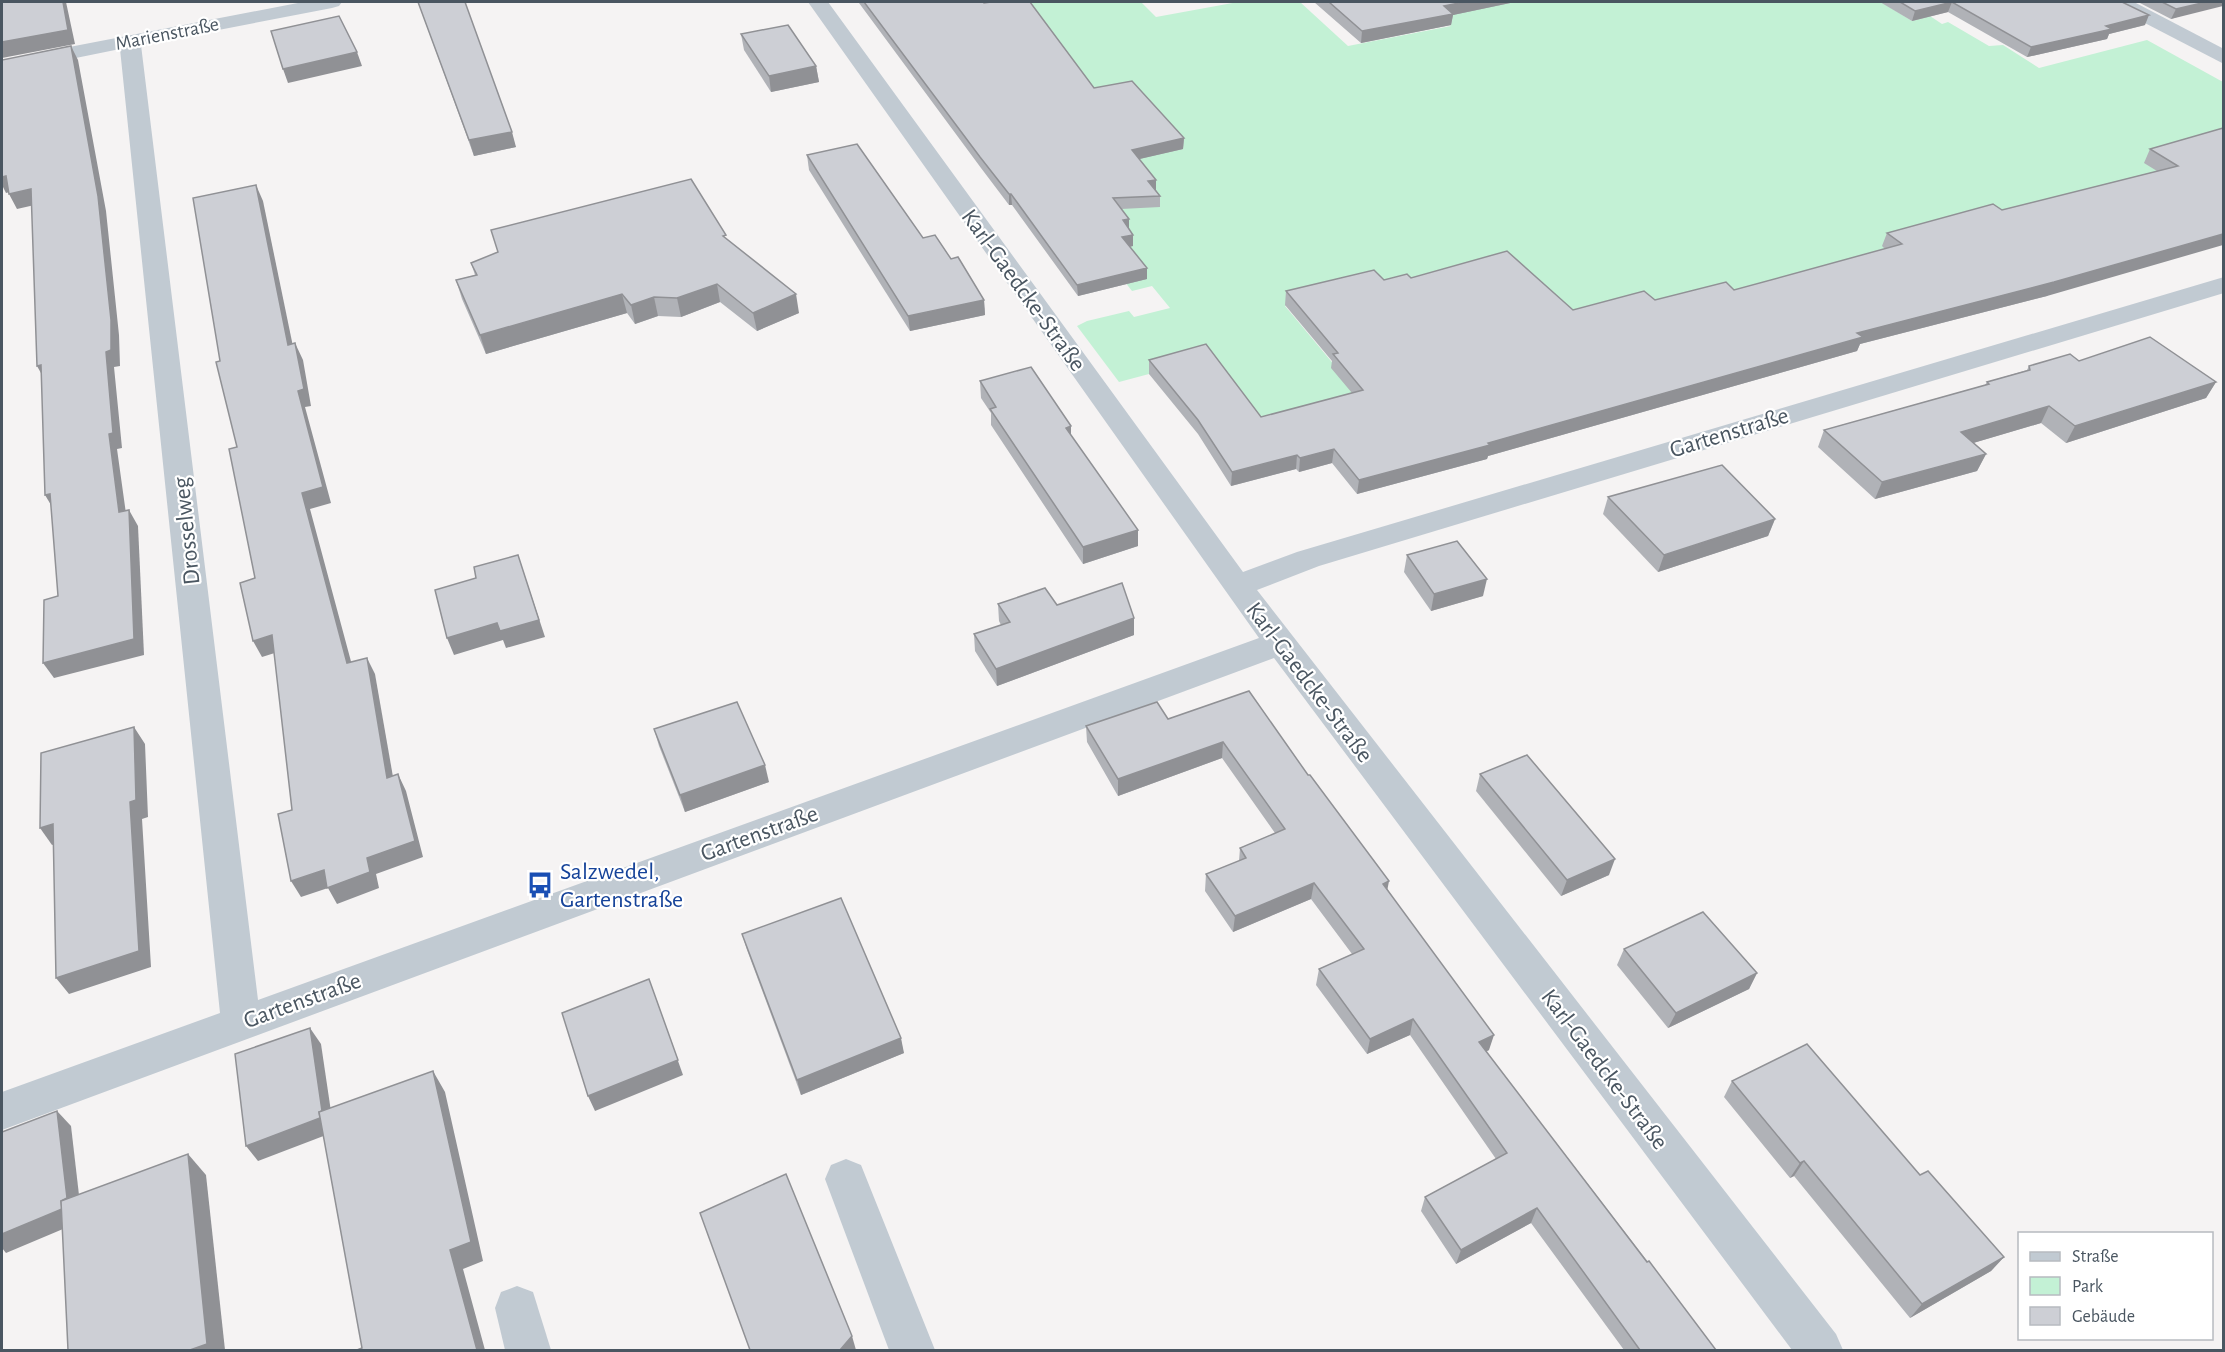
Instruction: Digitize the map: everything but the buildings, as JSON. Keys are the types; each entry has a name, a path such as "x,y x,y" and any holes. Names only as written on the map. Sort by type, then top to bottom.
{"street":[{"name":"Marienstraße","path":"2,66 332,2"},
{"name":"Karl-Gaedcke-Straße","path":"818,2 1237,586 1820,1350"},
{"path":"2119,2 2223,58"},
{"name":"Drosselweg","path":"130,40 241,1022"},
{"name":"Gartenstraße","path":"1237,586 1308,558 2223,285"},
{"name":"Gartenstraße","path":"2,1111 1280,643"},
{"path":"846,1179 912,1350"},
{"path":"517,1308 528,1350"}],"green space":[{"path":"905,2 1141,2 1156,17 1238,2 1300,2 1348,46 1451,26 1440,16 1515,2 1900,2 1886,5 1912,21 1930,16 1942,24 1948,22 1989,46 2003,45 2039,68 2147,40 2223,82 2223,189 1730,304 1618,311 1285,306 1336,367 1361,405 1274,450 1149,374 1119,382 1077,326 1087,321 1129,311 1134,317 1170,308 1152,286 1132,291"}],"place":[{"name":"Salzwedel, Gartenstraße","path":"540,885"}]}
